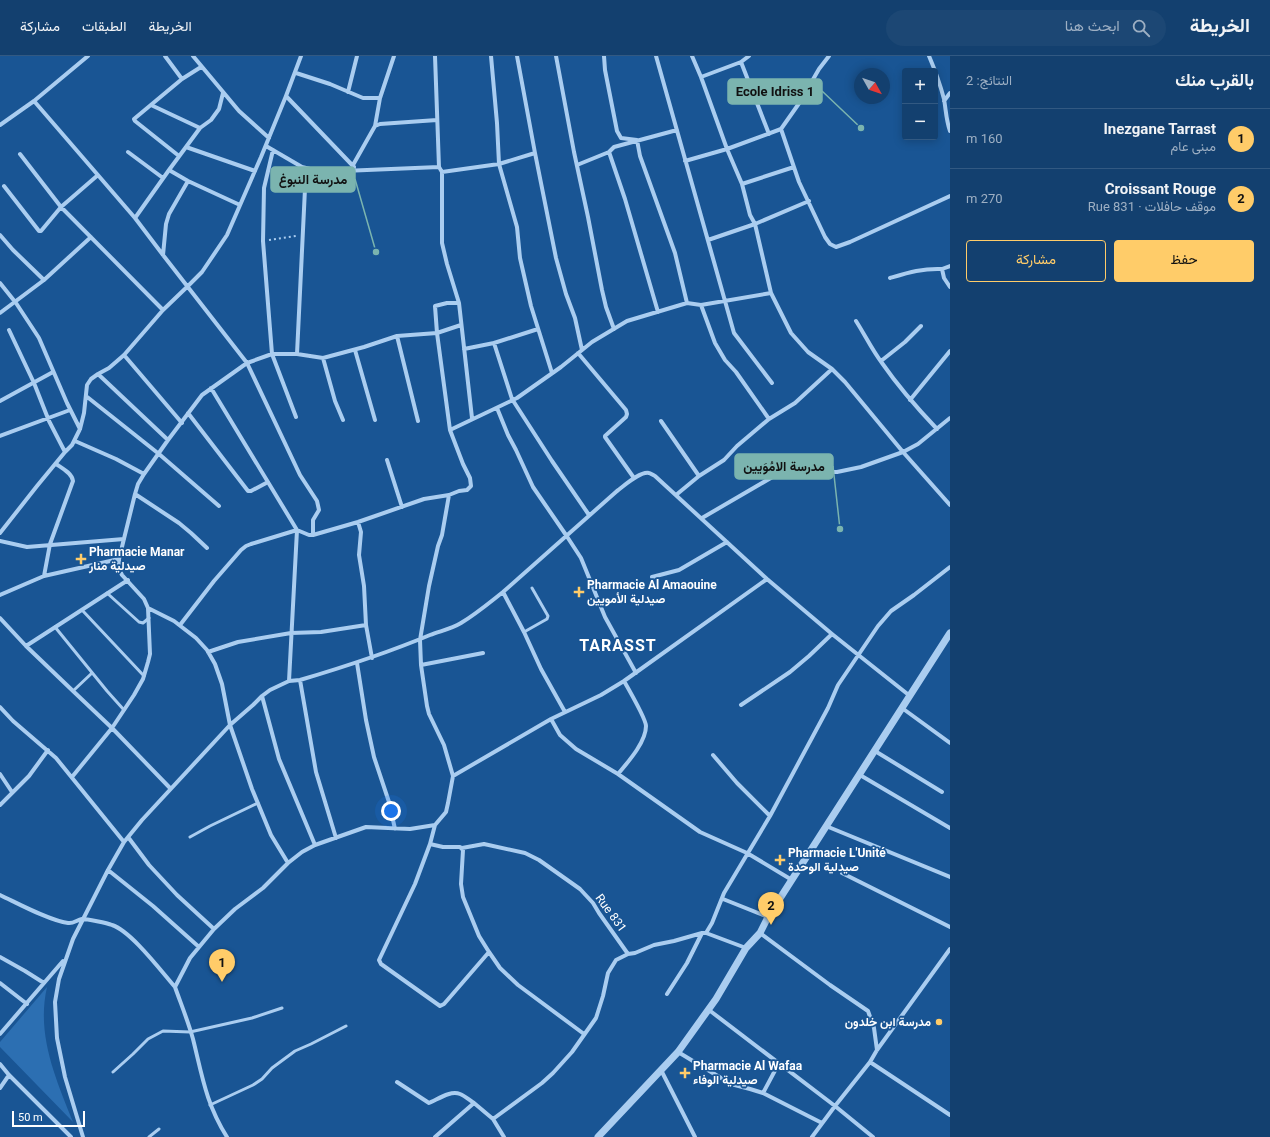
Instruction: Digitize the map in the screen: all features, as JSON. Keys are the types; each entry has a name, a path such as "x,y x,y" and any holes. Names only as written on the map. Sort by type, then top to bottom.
{"street":[{"path":"0,125 34,102 88,56"},
{"path":"165,56 182,79"},
{"path":"193,56 249,121 269,138"},
{"path":"0,534 75,441 80,429 87,385 91,379 109,368 124,355 164,310 202,272 227,235 266,146 296,73 301,56"},
{"path":"348,92 357,56"},
{"path":"353,165 375,126 380,98 394,56"},
{"path":"435,56 439,167 442,172 442,243 459,303 472,418"},
{"path":"491,56 499,164 516,227 525,282 552,373"},
{"path":"517,56 556,258 566,294 575,318 582,350"},
{"path":"556,56 606,308 614,329"},
{"path":"604,56 605,70 617,131 621,138 637,140"},
{"path":"656,56 734,333 772,382"},
{"path":"692,56 727,149 742,184 750,216 755,224 771,293 791,333 808,352 845,382 903,452 950,505"},
{"path":"701,77 741,62 749,56"},
{"path":"685,161 727,149 781,129 800,102 819,69 829,56"},
{"path":"929,56 936,72 944,101 945,117 950,131"},
{"path":"741,62 768,134"},
{"path":"180,156 135,121 135,118 182,79 201,66"},
{"path":"296,73 363,98 380,98"},
{"path":"135,218 168,170 200,128 211,120 219,109 223,92"},
{"path":"944,101 950,93"},
{"path":"286,96 353,165 355,171"},
{"path":"34,102 135,218 247,363 300,475 318,501 319,510 313,520 313,535"},
{"path":"151,105 200,128"},
{"path":"375,126 380,124 437,120"},
{"path":"781,129 799,182 825,237 830,244 836,247 950,196"},
{"path":"577,166 609,152 614,147 677,130"},
{"path":"637,140 640,156 675,253 687,303"},
{"path":"266,146 306,168 355,171 439,167"},
{"path":"186,147 255,171"},
{"path":"273,150 264,188 263,241 272,354 296,417"},
{"path":"128,152 163,178"},
{"path":"609,152 625,199 658,312"},
{"path":"442,172 499,164 535,153"},
{"path":"20,154 61,207 164,310"},
{"path":"742,184 794,166"},
{"path":"297,354 306,168"},
{"path":"168,170 240,205"},
{"path":"4,186 39,231 41,231 61,207 98,175"},
{"path":"163,255 166,224 169,214 188,181"},
{"path":"708,240 755,224 809,201"},
{"path":"0,235 44,280"},
{"path":"0,313 16,303 44,280 91,237"},
{"path":"890,278 921,269 942,269 950,266"},
{"path":"942,269 944,278 950,287"},
{"path":"0,283 16,303 38,338 80,429"},
{"path":"450,430 472,418 517,398 592,342 627,321 687,303 701,305 771,293"},
{"path":"180,625 214,581 241,550 251,544 297,530 313,535 358,522 424,499 449,495 466,490 471,486 470,478 462,464 450,430 437,333 435,306 447,303 459,303"},
{"path":"701,305 718,349 770,419"},
{"path":"856,321 881,361 910,400 937,429"},
{"path":"72,776 112,728 134,695 144,676 150,654 148,608 144,599 122,575 119,569 119,559 138,484 168,440 202,395 247,363 272,354 297,354 323,358 355,350 397,336 437,333 461,325"},
{"path":"881,361 905,342 921,326"},
{"path":"464,349 494,343 538,329"},
{"path":"8,330 65,452"},
{"path":"397,336 418,421"},
{"path":"494,343 512,399 589,515"},
{"path":"355,350 375,420"},
{"path":"910,400 950,351"},
{"path":"578,353 626,410 626,417 605,437 634,478"},
{"path":"124,355 182,423"},
{"path":"323,358 334,401 343,420"},
{"path":"676,495 699,476 724,460 736,446 770,419 795,403 832,370"},
{"path":"0,401 53,372"},
{"path":"98,374 168,440"},
{"path":"211,388 297,530 291,633 290,681"},
{"path":"86,396 159,454 219,506"},
{"path":"496,408 533,487 581,558 605,617 636,673"},
{"path":"0,436 70,410"},
{"path":"188,414 248,490 251,491 268,482"},
{"path":"702,518 781,472 837,472 861,466 903,452 918,444 950,418"},
{"path":"661,422 699,476"},
{"path":"75,441 116,458 144,474"},
{"path":"387,460 402,507"},
{"path":"44,576 50,544 73,481 71,475 56,464"},
{"path":"84,1137 65,1077 57,1038 55,1002 65,959 73,939 108,870 128,837 170,788 230,725 270,690 290,681 300,680 372,658 440,631 452,628 461,623 503,592 566,535 634,478 644,473 650,473 655,476 767,579 832,634 910,696"},
{"path":"135,494 179,523 207,548"},
{"path":"449,495 442,535 429,586 420,640 425,698 429,714 444,745 453,776 446,812 435,824 430,844 415,884 390,935 379,962 440,1006 444,1004 489,952"},
{"path":"358,522 361,532 359,555 364,586 366,625 372,658"},
{"path":"0,540 27,547 124,539"},
{"path":"652,577 679,570 727,542"},
{"path":"0,595 44,576 119,559"},
{"path":"668,994 723,899 724,893 770,816 828,708 838,685 860,655 878,626 891,611 950,567"},
{"path":"453,776 551,719 601,695 624,681 767,579"},
{"path":"26,646 128,580"},
{"path":"503,592 564,712"},
{"path":"148,608 174,621 196,638 208,652 215,664 222,684 230,725 252,789 271,835 288,863"},
{"path":"0,618 26,646 112,728 170,788"},
{"path":"208,652 238,642 291,633 321,632 366,625"},
{"path":"741,705 804,660 832,634"},
{"path":"598,1137 678,1052 709,1010 746,948 760,933 768,917 950,634"},
{"path":"421,665 483,653"},
{"path":"357,663 366,720 374,757 389,802 395,829"},
{"path":"300,680 316,772 336,838"},
{"path":"618,774 637,749 644,734 646,725 624,681"},
{"path":"262,696 279,759 315,845"},
{"path":"0,707 13,721 48,750 72,776 124,842"},
{"path":"902,708 950,743"},
{"path":"551,719 560,735 576,749 618,774 700,832 748,853 793,880"},
{"path":"0,805 29,776 48,750"},
{"path":"875,751 942,792"},
{"path":"713,755 770,816"},
{"path":"0,774 12,792"},
{"path":"860,775 950,828"},
{"path":"175,987 190,958 214,929 235,909 263,888 288,863 315,845 366,827 410,829 435,824"},
{"path":"826,826 950,877"},
{"path":"128,837 149,865 177,895 214,929"},
{"name":"Rue 831","path":"430,844 443,847 462,848 484,844 525,853 539,860 580,889 593,903 628,954"},
{"path":"462,848 461,884 463,897 480,936 489,952 500,968 518,985 584,1034"},
{"path":"108,870 153,906 198,947"},
{"path":"842,873 950,927"},
{"path":"0,895 51,918 68,923 73,923 82,919 113,925 141,947 175,987 190,1032 206,1094 226,1137"},
{"path":"723,899 768,917"},
{"path":"493,1119 542,1083 572,1052 596,1018 608,973 616,960 654,945 704,933 746,948"},
{"path":"760,933 868,1011 874,1028 877,1050"},
{"path":"812,1137 870,1062 877,1050 950,949"},
{"path":"0,957 44,984"},
{"path":"0,1034 65,959"},
{"path":"0,983 27,1004"},
{"path":"709,1010 835,1106 872,1137"},
{"path":"678,1052 731,1084 763,1093 822,1123"},
{"path":"870,1062 950,1115"},
{"path":"763,1093 779,1063"},
{"path":"0,1064 9,1075 71,1137"},
{"path":"661,1070 695,1137"},
{"path":"0,1088 9,1075"},
{"path":"397,1082 429,1104 436,1099 455,1093 460,1094 474,1103 493,1119 504,1137"},
{"path":"435,1137 474,1103"}],"lane":[{"path":"524,632 543,622 548,616 532,588"},
{"path":"108,593 139,622 142,623 149,618"},
{"path":"82,610 144,676"},
{"path":"55,627 124,710"},
{"path":"73,691 92,673"},
{"path":"190,837 258,803"},
{"path":"113,1072 148,1039 163,1031 190,1032 252,1018 282,1008"},
{"path":"210,1105 253,1085 262,1079 272,1068 295,1051 346,1026"},
{"path":"149,1137 159,1130"}],"path":[{"path":"263,241 303,235"}],"shaded area":[{"path":"47,987 44,1005 46,1039 54,1073 73,1122 0,1047 0,1042"}],"place":[{"name":"Ecole Idriss 1","path":"861,128"},
{"name":"مدرسة النبوغ","path":"376,252"},
{"name":"مدرسة الامُوَيين","path":"840,529"},
{"name":"Pharmacie Manar صيدلية منار","path":"81,559"},
{"name":"Pharmacie Al Amaouine صيدلية الأمويين","path":"579,592"},
{"name":"Pharmacie L'Unité صيدلية الوحدة","path":"780,860"},
{"name":"Croissant Rouge","path":"771,925"},
{"name":"Inezgane Tarrast","path":"222,982"},
{"name":"مدرسة ابن خلدون","path":"939,1022"},
{"name":"Pharmacie Al Wafaa صيدلية الوفاء","path":"685,1073"}],"district":[{"name":"TARASST","path":"618,645"}]}
